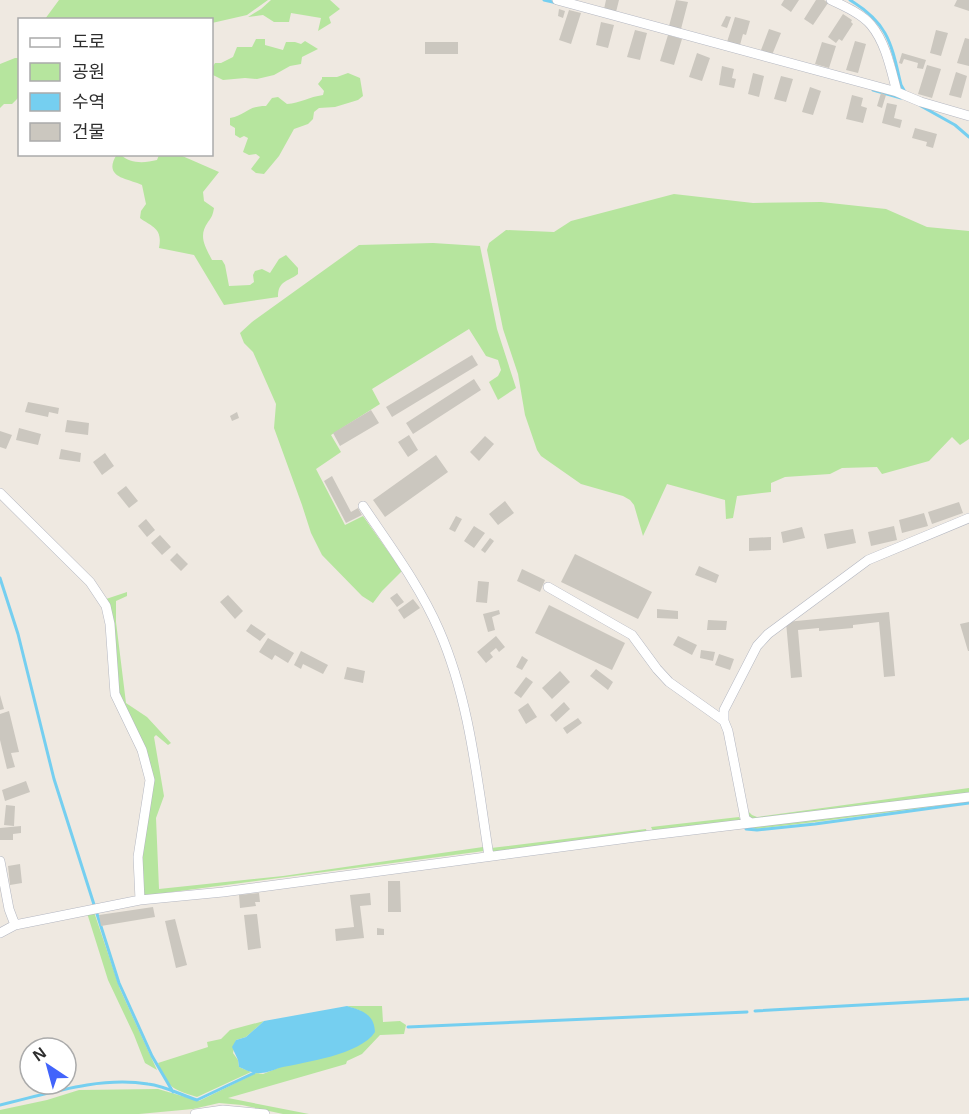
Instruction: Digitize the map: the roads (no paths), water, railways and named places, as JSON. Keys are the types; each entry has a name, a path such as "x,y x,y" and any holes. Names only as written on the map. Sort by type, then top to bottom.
{"street":[{"path":"557,0 897,92 969,116"},
{"path":"831,0 855,12 870,24 887,58 897,92"},
{"path":"0,493 90,582 106,606 111,624 115,693 142,750 150,780 138,858 140,900"},
{"path":"363,506 421,594 452,663 462,695 489,856"},
{"path":"751,823 746,819 744,813 724,721 724,710 757,646 768,634 868,560 969,518"},
{"path":"548,587 632,634 669,682 724,721"},
{"path":"0,933 15,925 140,900 224,892 489,856 969,797"},
{"path":"0,861 9,909 15,925"},
{"path":"195,1114 223,1110 265,1114"}],"water":[{"path":"347,1006 370,1017 375,1032 368,1040 345,1052 266,1072 252,1072 239,1067 232,1047 236,1040 246,1037 264,1021"}],"waterway":[{"path":"544,0 557,3"},
{"path":"850,0 881,26 891,46 905,92"},
{"path":"873,90 901,98"},
{"path":"921,106 955,125 969,137"},
{"path":"0,578 18,634 54,779 119,983 152,1056 173,1092"},
{"path":"746,829 815,824 969,803"},
{"path":"755,1011 969,999"},
{"path":"408,1027 747,1012"},
{"path":"0,1105 73,1087 111,1082 154,1085 197,1100 254,1073"}]}
